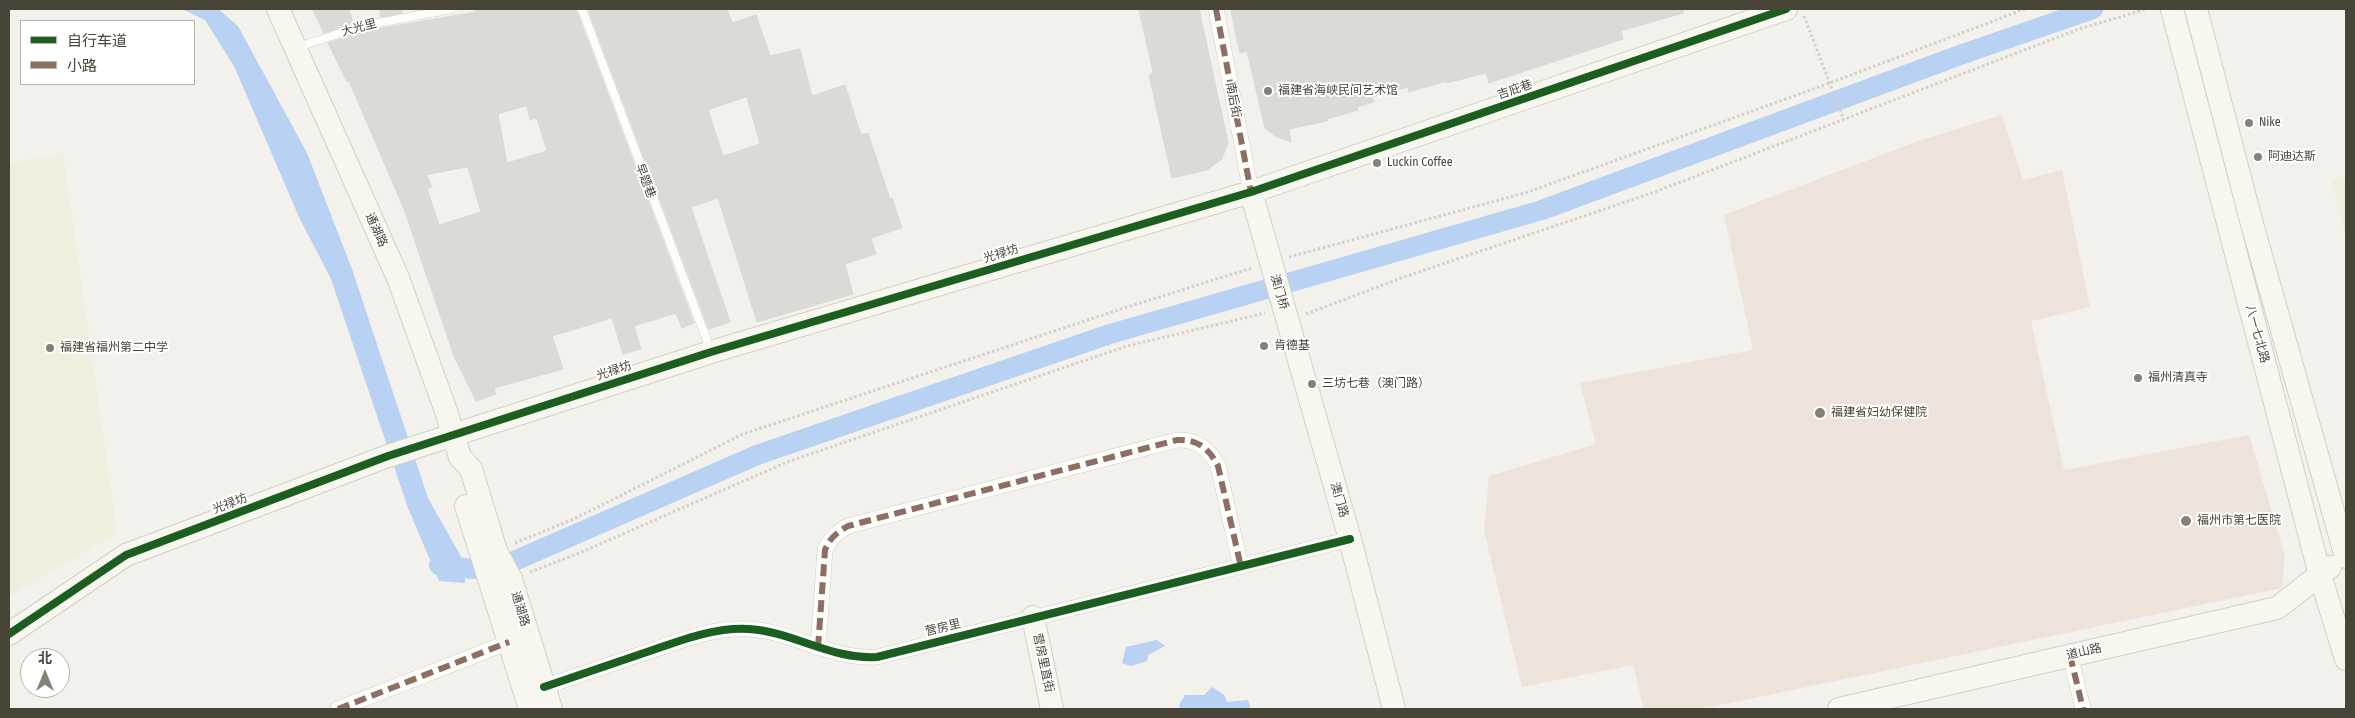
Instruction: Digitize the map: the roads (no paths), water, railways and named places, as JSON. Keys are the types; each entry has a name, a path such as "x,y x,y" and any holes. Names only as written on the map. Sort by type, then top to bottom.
{"street":[{"name":"通湖路","path":"278,9 398,278 460,457 471,469 489,554 544,687 551,709"},
{"name":"南后街","path":"1216,9 1251,192"},
{"name":"吉庇巷","path":"1251,192 1786,9"},
{"path":"2197,13 2252,224 2346,555"},
{"name":"八一七北路","path":"2174,18 2320,575 2346,659"},
{"name":"光禄坊","path":"9,634 126,555 388,456 711,352 1251,192"},
{"name":"澳门桥","path":"1251,192 1288,321"},
{"name":"澳门路","path":"1288,321 1350,539 1394,709"},
{"path":"818,648 826,550 829,540 848,526 1177,440 1188,440 1198,443 1214,457 1218,466 1241,567"},
{"name":"营房里","path":"544,687 667,645 720,631 749,629 762,631 849,656 877,657 1350,539"},
{"name":"道山路","path":"1839,709 2277,608 2346,555"},
{"name":"通湖路","path":"500,582 509,642 530,709"},
{"name":"营房里直街","path":"1033,617 1052,709"},
{"path":"338,709 509,642"},
{"path":"2070,655 2083,709"}],"lane":[{"name":"大光里","path":"296,47 362,26 452,9"},
{"name":"早题巷","path":"582,9 711,352"}],"water":[{"path":"182,9 218,9 238,26 307,153 352,269 428,498 464,562 465,583 439,581 408,508 331,279 299,217 234,66 205,20"},
{"path":"1157,640 1165,646 1148,655 1147,661 1131,666 1122,663 1126,647"},
{"path":"1212,687 1224,695 1227,702 1248,700 1251,709 1180,709 1179,705 1185,695 1204,695"}],"waterway":[{"path":"439,565 472,569 505,565 757,455 1110,334 1542,210 1960,55 2093,9"}],"place":[{"name":"福建省海峡民间艺术馆","path":"1268,91"},
{"name":"Nike","path":"2249,123"},
{"name":"阿迪达斯","path":"2258,157"},
{"name":"Luckin Coffee","path":"1377,163"},
{"name":"肯德基","path":"1264,346"},
{"name":"福建省福州第二中学","path":"50,348"},
{"name":"福州清真寺","path":"2138,378"},
{"name":"三坊七巷（澳门路）","path":"1312,384"},
{"name":"福建省妇幼保健院","path":"1820,413"},
{"name":"福州市第七医院","path":"2186,521"}]}
